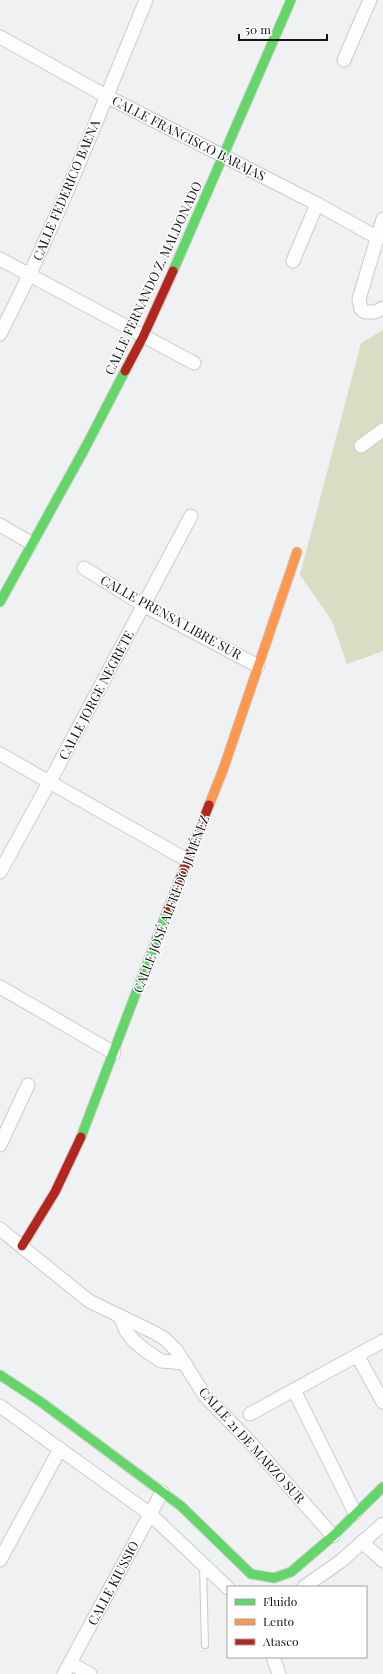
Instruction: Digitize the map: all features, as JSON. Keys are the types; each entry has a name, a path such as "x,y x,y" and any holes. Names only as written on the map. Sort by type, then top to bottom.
{"street":[{"name":"CALLE FEDERICO BAENA","path":"0,334 30,276 75,173 146,0"},
{"name":"CALLE FERNANDO Z. MALDONADO","path":"0,602 31,543 84,450 143,337 224,156 291,0"},
{"path":"344,60 370,0"},
{"name":"CALLE FRANCISCO BARAJAS","path":"0,37 106,96 317,204 378,238"},
{"path":"293,261 317,204"},
{"path":"383,219 359,299 361,309 365,312 376,312 383,308"},
{"path":"0,259 194,363"},
{"path":"360,446 383,430"},
{"name":"CALLE JORGE NEGRETE","path":"0,872 50,782 191,516"},
{"path":"0,525 31,543"},
{"name":"CALLE JOSÉ ALFREDO JIMÉNEZ","path":"22,1246 55,1192 92,1112 186,860 223,770 297,552"},
{"name":"CALLE PRENSA LIBRE SUR","path":"84,568 143,605 258,666"},
{"path":"0,754 186,860"},
{"path":"0,987 114,1053"},
{"path":"0,1145 28,1085"},
{"name":"CALLE 21 DE MARZO SUR","path":"0,1229 88,1301 165,1339 185,1363 205,1396 247,1440 333,1536"},
{"path":"120,1316 126,1331 133,1340 146,1351 161,1360 185,1363"},
{"path":"133,1340 143,1327"},
{"path":"250,1414 383,1341"},
{"path":"357,1355 383,1402"},
{"path":"0,1375 41,1402 162,1492 193,1517 238,1563 251,1574 274,1578 291,1572 333,1536 383,1487"},
{"path":"294,1390 355,1513"},
{"path":"0,1406 150,1514 227,1587"},
{"path":"0,1560 60,1450"},
{"name":"CALLE KIUSSIO","path":"67,1669 162,1492"},
{"path":"305,1586 341,1561 383,1524"},
{"path":"362,1542 383,1561"},
{"path":"273,1658 279,1674"},
{"path":"282,1658 283,1674"},
{"path":"67,1669 90,1674"}],"lane":[{"path":"203,1564 205,1645"}],"green space":[{"path":"383,330 383,651 347,664 332,621 300,575 361,343"}],"traffic: fast":[{"path":"173,271 291,0"},
{"path":"0,602 84,450 125,371"},
{"path":"81,1137 168,909"},
{"path":"0,1375 41,1402 181,1506 251,1574 274,1578 291,1572 333,1536 383,1487"}],"traffic: slow":[{"path":"209,805 223,770 297,552"}],"traffic: jam":[{"path":"125,371 143,337 173,271"},
{"path":"168,909 209,805"},
{"path":"22,1246 55,1192 81,1137"}]}
